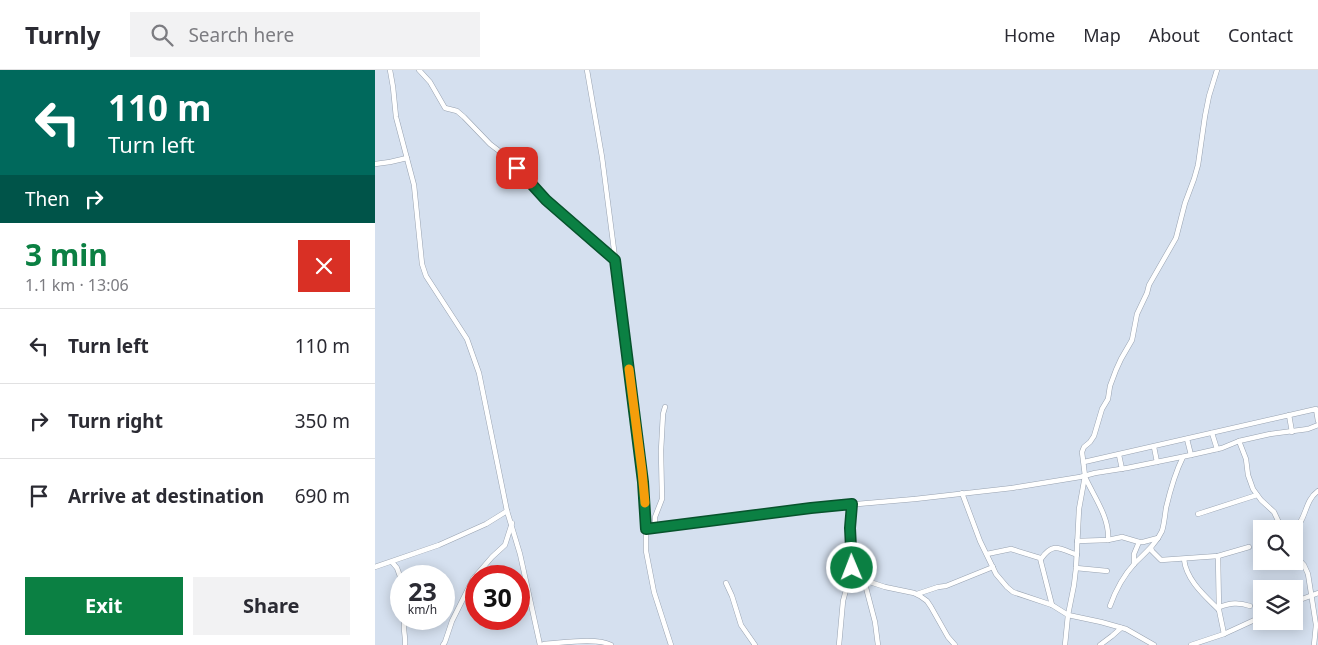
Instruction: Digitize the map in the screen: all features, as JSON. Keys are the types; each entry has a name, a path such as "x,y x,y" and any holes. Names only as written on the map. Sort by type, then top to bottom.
{"street":[{"path":"390,70 396,117 414,185 422,264 431,283 459,325 469,344 479,372 507,511 521,554 540,645"},
{"path":"419,70 430,82 445,108 457,111 464,117 490,144 512,162 546,200 615,260"},
{"path":"587,70 602,157 643,482 646,551 654,592 671,645"},
{"path":"1065,645 1076,568 1079,509 1085,476 1082,452 1094,436 1102,409 1108,399 1116,370 1132,340 1137,314 1149,285 1176,238 1185,203 1196,173 1209,96 1217,70"},
{"path":"375,164 407,158"},
{"path":"655,528 655,518 662,498 661,451 665,407"},
{"path":"1084,462 1316,409 1318,421"},
{"path":"1289,415 1292,432"},
{"path":"646,529 811,508 1012,488 1191,456 1239,441 1318,426"},
{"path":"1212,433 1217,449"},
{"path":"1187,439 1191,456"},
{"path":"1239,441 1246,459 1253,489 1274,512 1278,520"},
{"path":"1154,447 1157,462"},
{"path":"1119,455 1122,469"},
{"path":"1110,606 1118,587 1134,564 1151,548 1163,530 1164,517 1173,481 1183,457"},
{"path":"1093,460 1095,473"},
{"path":"1085,476 1107,526 1108,540"},
{"path":"1302,520 1306,506 1318,491"},
{"path":"962,493 977,534 993,567 1000,580 1013,592 1052,605 1068,616 1121,628 1154,645"},
{"path":"1198,514 1257,495"},
{"path":"839,645 843,601 852,568 850,528 852,504"},
{"path":"375,568 472,531 507,511"},
{"path":"443,645 452,621 473,579 491,557 505,546 512,523"},
{"path":"1077,541 1108,540 1122,537 1139,542 1158,538"},
{"path":"1134,564 1134,554 1139,542"},
{"path":"1151,548 1161,560 1218,556 1249,547"},
{"path":"1041,559 1051,548 1077,554"},
{"path":"987,554 1011,549 1041,559 1052,605"},
{"path":"1218,556 1219,609 1224,634"},
{"path":"1184,559 1190,577 1207,599 1219,609"},
{"path":"1303,564 1306,570 1316,625 1314,645"},
{"path":"917,594 946,586 993,567"},
{"path":"852,568 865,580 885,587 917,594 927,601 955,645"},
{"path":"1076,568 1107,571"},
{"path":"865,580 875,622 878,645"},
{"path":"726,583 741,625 755,645"},
{"path":"1303,598 1318,592"},
{"path":"1219,609 1230,603 1239,602 1250,606"},
{"path":"1191,645 1224,634 1253,620"},
{"path":"1099,645 1121,628"},
{"path":"404,630 406,639 405,645"},
{"path":"544,644 590,641 604,642 611,645"}],"slow traffic":[{"path":"629,369 645,503"}],"route":[{"path":"517,168 546,200 615,260 643,482 646,529 852,504 850,528 852,568"}]}
